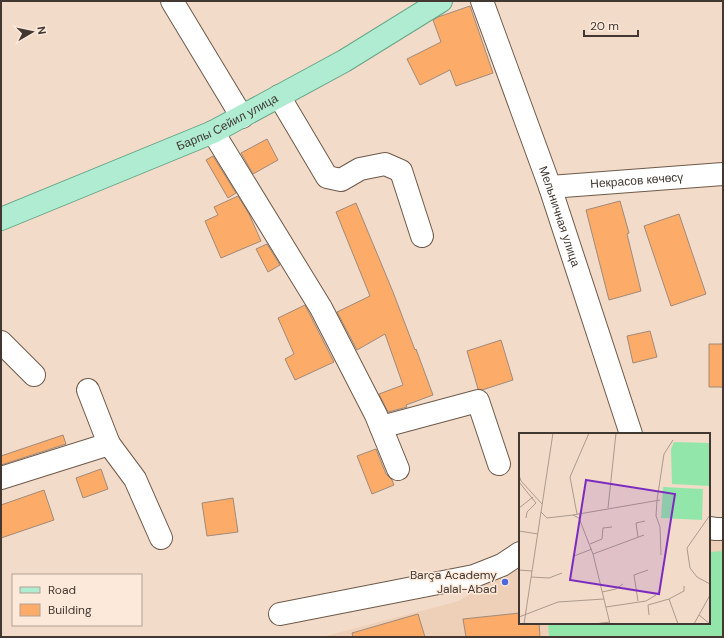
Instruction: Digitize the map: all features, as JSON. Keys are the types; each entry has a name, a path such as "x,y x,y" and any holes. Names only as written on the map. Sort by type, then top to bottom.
{"main road":[{"name":"Барпы Сейил улица","path":"1,219 213,132 344,61 441,1"}],"street":[{"name":"Мельничная улица","path":"482,1 550,187 631,433"},
{"path":"172,2 242,117"},
{"path":"280,96 326,177 341,180 360,169 385,164 401,171 422,236"},
{"path":"213,132 321,308 376,414 398,469"},
{"name":"Некрасов көчөсү","path":"550,187 723,174"},
{"path":"1,342 34,375"},
{"path":"88,390 109,444 135,479 161,538"},
{"path":"381,427 478,401 499,464"},
{"path":"1,478 109,444"},
{"path":"710,528 723,529"},
{"path":"280,614 474,576 502,565 519,554"}],"shaded area":[{"name":"Barça Academy Jalal-Abad","path":"723,534 723,637 322,637 459,601 519,564 519,624 710,624 710,535"}],"green space":[{"path":"723,551 723,637 549,637 548,624 710,624 710,552"}],"building":[{"path":"470,6 493,73 456,86 450,70 420,85 407,59 441,42 433,20"},
{"path":"267,139 278,160 253,174 241,153"},
{"path":"213,156 236,193 228,198 206,160"},
{"path":"238,196 249,214 261,241 221,258 205,221 218,215 214,207"},
{"path":"620,201 629,233 627,234 641,291 609,300 586,210"},
{"path":"356,203 415,350 416,349 433,395 406,405 407,407 388,412 379,394 403,385 385,334 357,350 337,312 370,296 336,212"},
{"path":"679,214 706,294 671,306 644,226"},
{"path":"267,244 280,265 268,272 256,249"},
{"path":"305,305 334,362 295,380 285,359 294,354 278,318"},
{"path":"650,331 657,357 633,363 627,336"},
{"path":"501,340 513,380 482,390 478,389 467,351"},
{"path":"709,344 723,344 723,387 709,387"},
{"path":"63,435 66,444 1,465 1,456"},
{"path":"376,449 386,474 392,480 394,485 372,494 357,456"},
{"path":"101,469 108,489 83,498 76,478"},
{"path":"44,490 54,520 1,538 1,505"},
{"path":"233,498 238,532 207,536 202,503"},
{"path":"519,613 519,624 539,624 540,637 466,637 463,619"},
{"path":"418,614 425,637 353,637 352,633"}],"place":[{"name":"Barça Academy Jalal-Abad","path":"505,582"}]}
